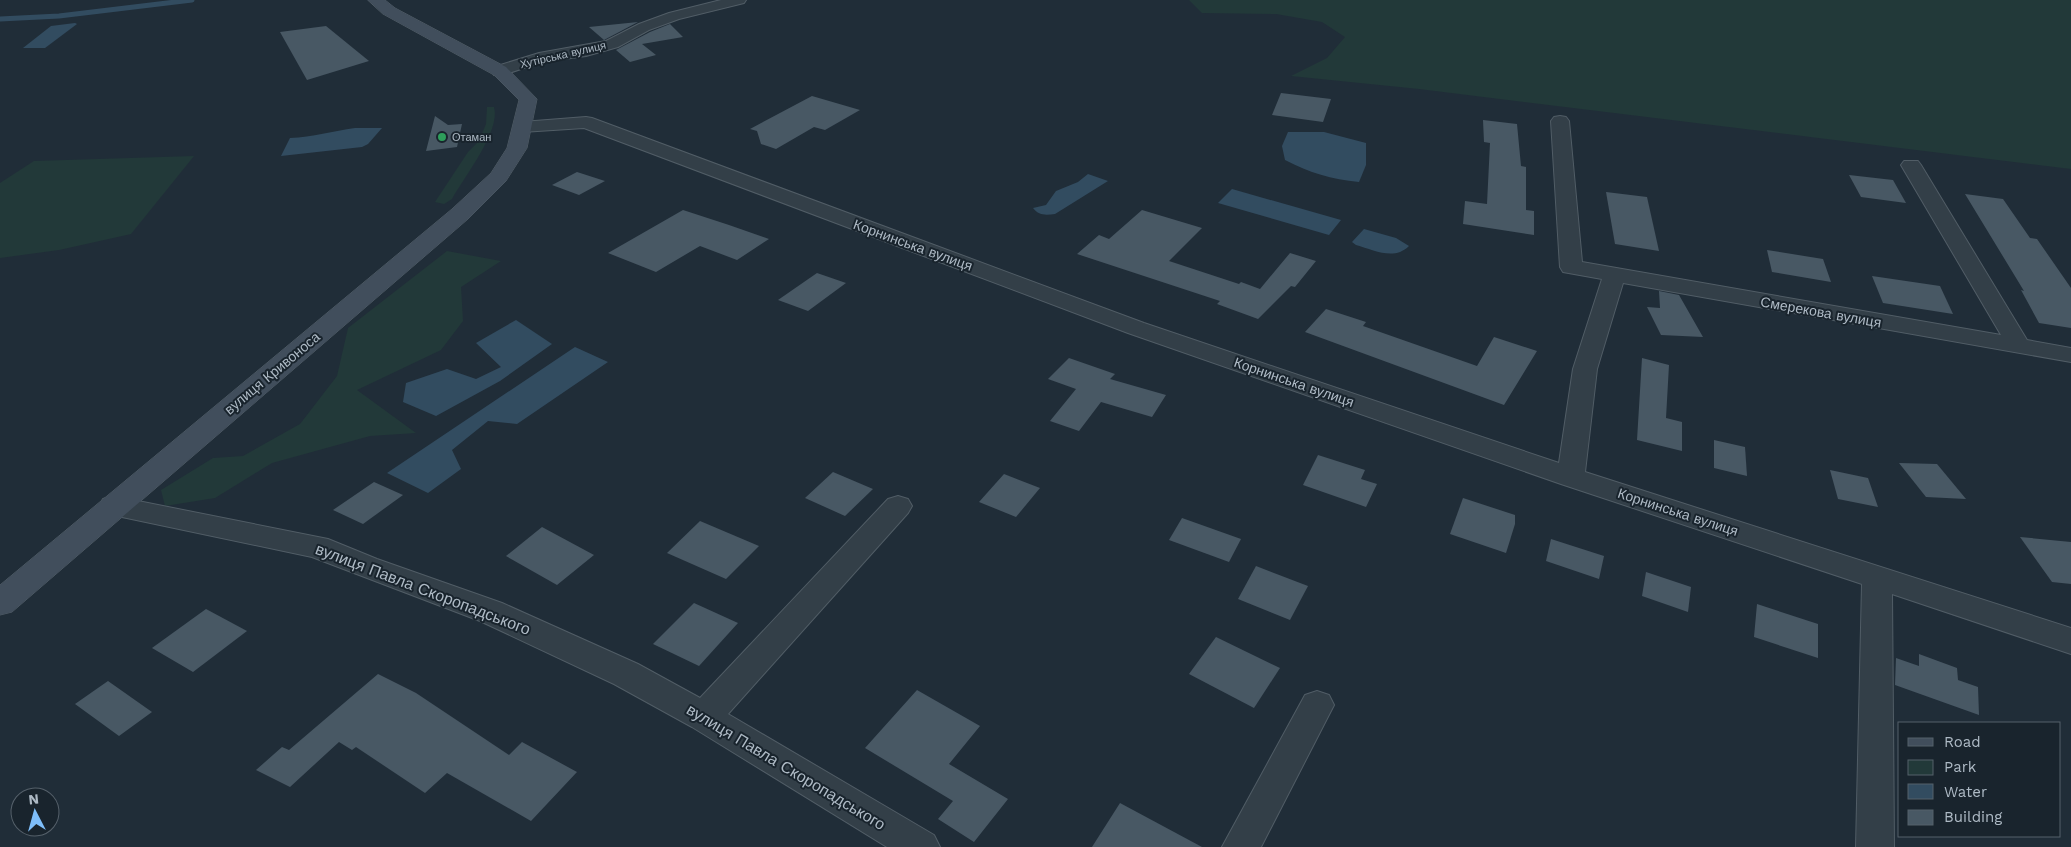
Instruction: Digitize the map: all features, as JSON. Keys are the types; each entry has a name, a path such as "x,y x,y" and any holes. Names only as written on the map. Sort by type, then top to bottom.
{"main road":[{"path":"376,0 397,16 500,71"},
{"name":"вулиця Кривоноса","path":"0,603 460,214 499,177 517,148 528,99 500,71"}],"street":[{"name":"Хутірська вулиця","path":"500,71 539,58 586,51 612,44 644,27 674,16 739,0"},
{"name":"Корнинська вулиця","path":"522,126 586,122 1136,328 1571,477 2071,641"},
{"name":"Смерекова вулиця","path":"1560,122 1570,267 2071,355"},
{"path":"1911,165 2019,346"},
{"path":"1571,477 1585,369 1614,276"},
{"name":"вулиця Павла Скоропадського","path":"113,506 318,547 366,568 491,612 626,674 704,717 922,847"},
{"path":"704,717 898,506"},
{"path":"1875,847 1877,577"},
{"path":"1241,847 1317,705"}],"green space":[{"path":"1189,0 2071,0 2071,169 1419,89 1291,76 1327,58 1345,37 1322,22 1276,14 1202,13"},
{"path":"487,107 494,107 495,117 487,141 480,154 452,199 444,204 435,202 468,152 479,141 486,124"},
{"path":"194,156 131,234 59,250 0,258 0,183 34,161"},
{"path":"447,251 501,261 461,287 463,321 441,350 357,390 416,433 370,436 272,463 215,498 165,506 161,490 213,458 243,456 300,424 337,376 348,328"}],"water":[{"path":"77,24 45,48 23,48 51,26"},
{"path":"355,128 382,128 368,144 362,147 281,156 290,138"},
{"path":"1288,132 1324,132 1366,143 1366,165 1359,182 1321,175 1285,160 1282,146"},
{"path":"1088,174 1108,181 1055,214 1040,214 1033,208 1046,205 1056,191 1078,182"},
{"path":"1232,189 1341,220 1329,235 1218,203"},
{"path":"1364,229 1396,238 1409,246 1397,253 1390,254 1356,245 1352,242"},
{"path":"516,320 552,344 500,381 436,416 403,402 406,383 447,369 476,379 501,367 476,343"},
{"path":"575,347 608,362 517,424 488,421 452,450 461,469 428,493 387,473"}],"building":[{"path":"638,22 604,40 589,27"},
{"path":"670,24 683,37 642,44 656,55 630,62 616,50 650,32"},
{"path":"326,26 369,61 307,80 280,32"},
{"path":"1281,93 1331,99 1323,122 1272,115"},
{"path":"812,96 860,110 825,130 814,127 776,149 761,144 757,131 750,129"},
{"path":"435,116 448,125 462,124 457,147 426,151"},
{"path":"1483,120 1517,124 1521,166 1526,167 1526,210 1534,211 1534,235 1463,224 1465,201 1487,204 1490,143 1484,142"},
{"path":"577,172 605,181 579,195 552,185"},
{"path":"1849,175 1893,180 1906,203 1861,197"},
{"path":"1606,192 1647,197 1659,251 1615,244"},
{"path":"1965,194 2003,199 2030,238 2037,239 2071,288 2071,328 2039,323 2021,290 2024,291"},
{"path":"683,210 769,239 737,260 700,246 656,272 608,253"},
{"path":"1142,210 1202,228 1169,261 1239,284 1241,282 1260,289 1290,253 1316,261 1295,287 1291,286 1258,319 1217,304 1220,301 1077,254 1099,235 1109,239"},
{"path":"1767,250 1823,259 1831,282 1772,272"},
{"path":"817,273 846,283 808,311 778,300"},
{"path":"1872,276 1940,286 1953,314 1883,303"},
{"path":"1659,291 1679,295 1703,337 1661,335 1647,307 1660,308"},
{"path":"1326,309 1366,322 1363,326 1477,366 1494,337 1537,351 1504,405 1305,332"},
{"path":"1069,358 1115,374 1110,379 1166,395 1152,417 1101,402 1079,431 1050,421 1076,389 1048,379"},
{"path":"1642,358 1669,365 1666,418 1682,422 1682,451 1637,440"},
{"path":"1714,440 1745,447 1747,476 1714,468"},
{"path":"1318,455 1365,470 1361,479 1377,484 1366,507 1303,485"},
{"path":"1899,463 1937,464 1966,499 1926,497"},
{"path":"1830,470 1868,478 1878,507 1838,499"},
{"path":"833,472 873,489 845,516 805,498"},
{"path":"1004,474 1040,488 1016,517 979,502"},
{"path":"374,482 403,495 363,524 333,510"},
{"path":"1463,498 1515,515 1515,524 1506,553 1450,534"},
{"path":"1182,518 1241,539 1229,562 1169,540"},
{"path":"700,521 759,546 726,579 667,553"},
{"path":"542,527 594,555 557,585 506,556"},
{"path":"2020,537 2071,542 2071,584 2052,582"},
{"path":"1551,539 1604,556 1599,579 1546,561"},
{"path":"1256,566 1308,586 1290,620 1238,599"},
{"path":"1646,572 1691,587 1688,612 1642,596"},
{"path":"694,603 738,623 699,666 653,644"},
{"path":"1757,604 1818,624 1818,658 1754,637"},
{"path":"206,609 247,631 193,672 152,648"},
{"path":"1216,637 1280,668 1254,708 1189,674"},
{"path":"1919,654 1957,668 1958,680 1978,687 1979,715 1895,685 1896,658 1919,666"},
{"path":"378,674 416,693 509,755 522,742 577,772 531,821 447,773 425,793 356,747 352,750 339,742 290,787 256,770 282,747 289,750"},
{"path":"108,681 152,712 119,736 75,704"},
{"path":"917,690 980,726 949,764 1008,799 974,842 938,819 953,801 865,748"},
{"path":"1120,803 1202,847 1092,847"}],"waterway":[{"path":"0,19 59,16 192,0"}],"place":[{"name":"Отаман","path":"442,137"}]}
